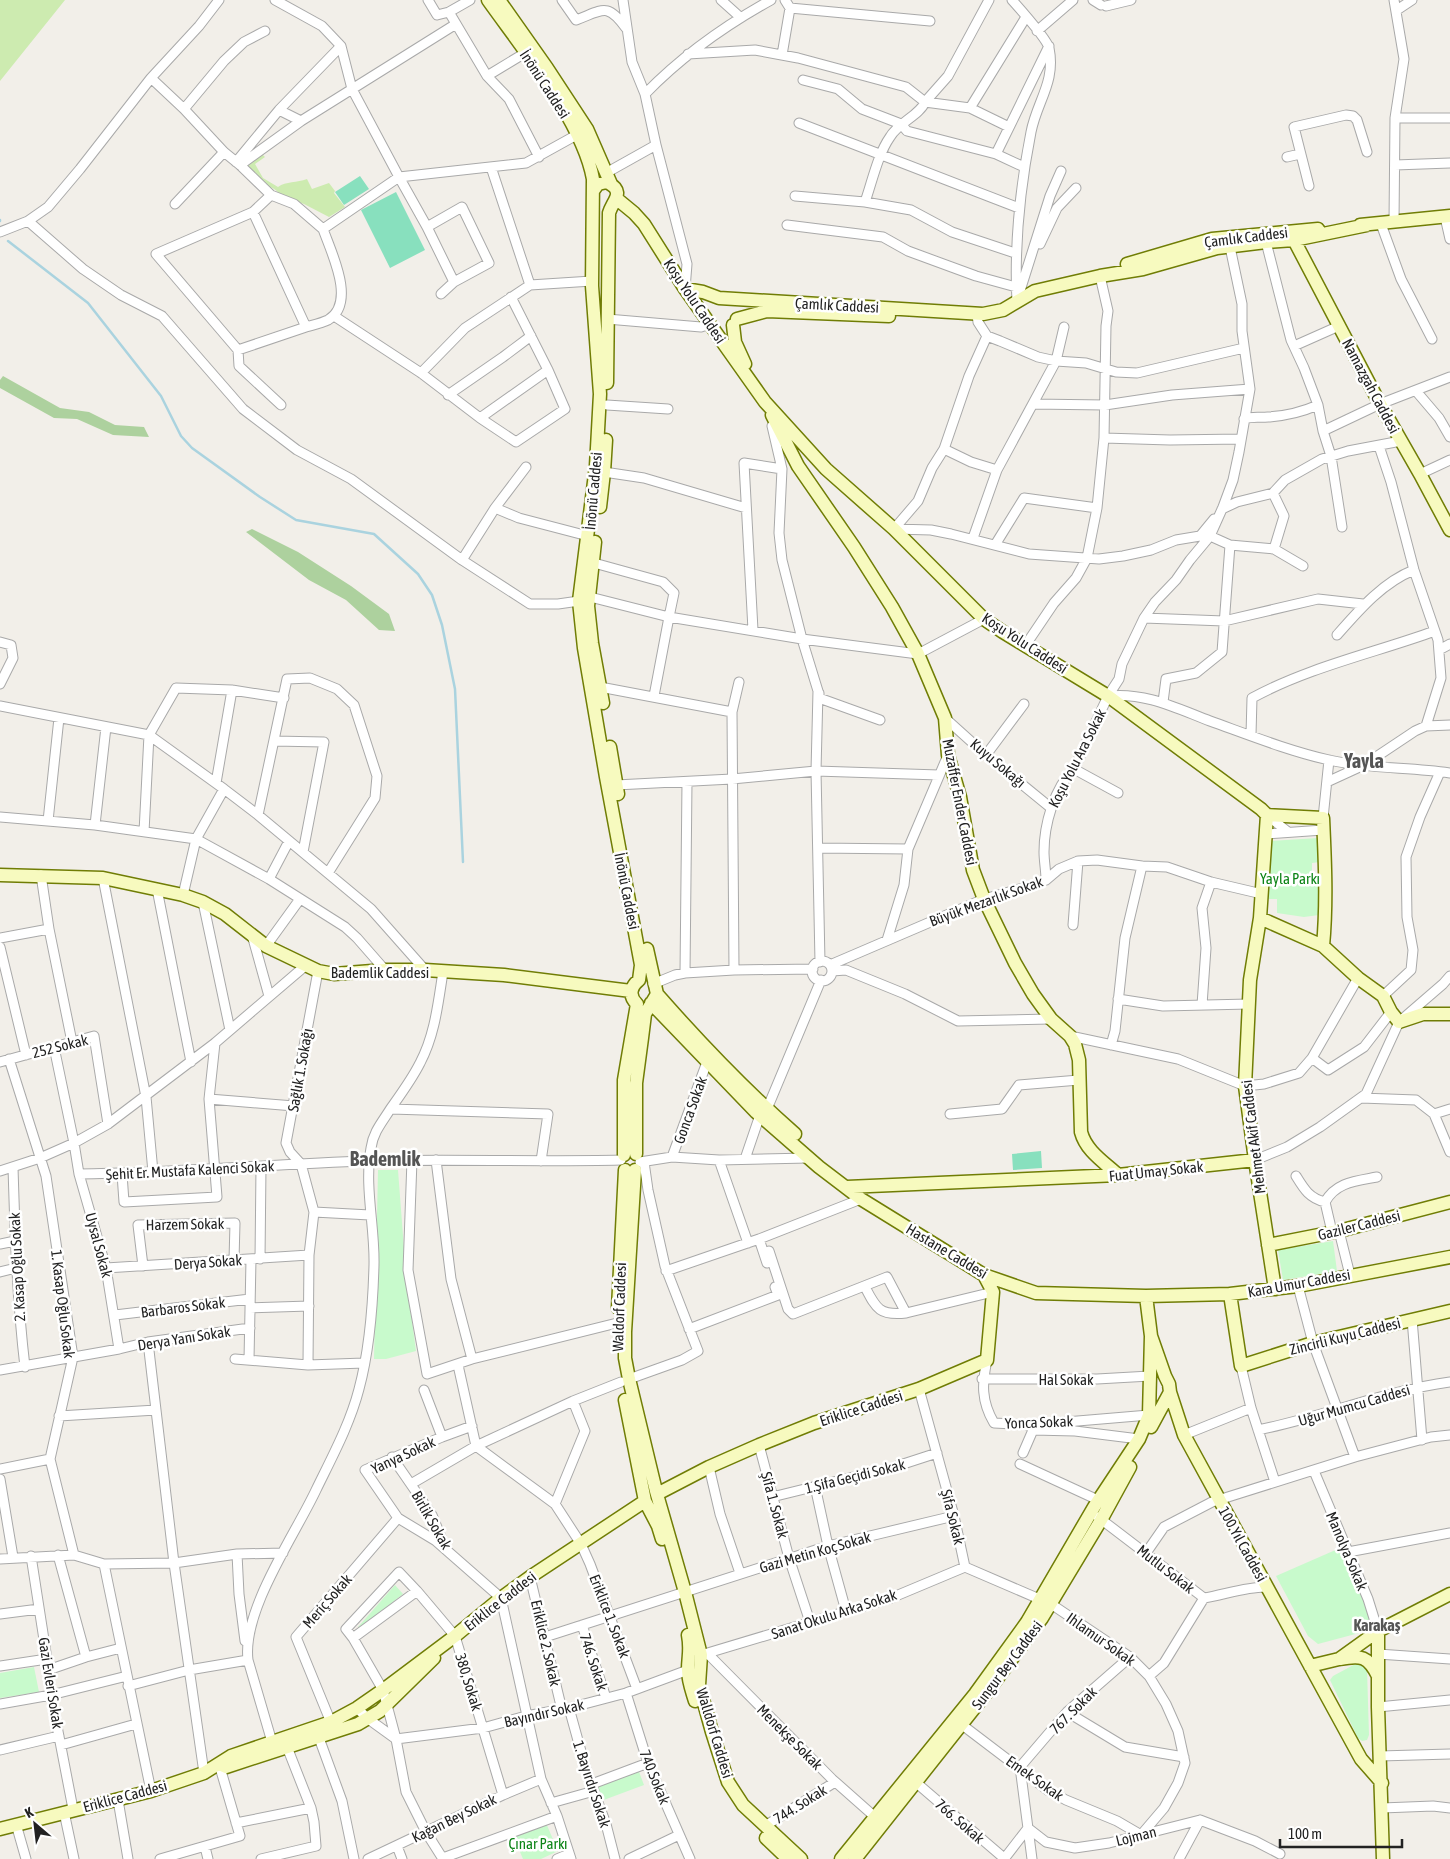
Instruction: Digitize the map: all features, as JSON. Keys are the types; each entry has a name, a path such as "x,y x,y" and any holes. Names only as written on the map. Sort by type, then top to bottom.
{"street":[{"path":"0,232 28,221 48,207 150,78 199,26 218,0"},
{"path":"275,0 322,26 341,46 352,89 427,227 454,282"},
{"path":"428,0 437,15 449,12 470,0"},
{"name":"İnönü Caddesi","path":"488,0 552,93 582,132 590,167 593,195 592,280 600,394 584,599 584,648 641,965 639,980"},
{"name":"İnönü Caddesi","path":"499,0 548,68 616,190 614,202 609,213 607,405 604,472 594,563 584,599 588,606 592,643 616,785 654,994 661,1012 707,1062 763,1112 823,1160 847,1187"},
{"path":"562,0 576,20 605,10 615,13 628,30"},
{"path":"623,0 632,62 645,94 656,145 687,264 685,289"},
{"path":"721,0 740,17"},
{"path":"645,94 688,54 740,17 770,0"},
{"path":"782,55 790,8 785,0"},
{"path":"865,202 890,136 923,106 948,76 989,0"},
{"path":"1012,0 1049,46 1052,72 1032,128 1024,167 1015,254 1017,302"},
{"path":"1037,31 1073,0"},
{"path":"1100,4 1131,0"},
{"path":"1394,0 1404,59 1395,118 1395,165 1387,223 1401,279 1432,339"},
{"path":"1397,10 1412,0"},
{"path":"790,8 930,21"},
{"path":"449,12 487,76 509,99 538,157"},
{"path":"970,108 1026,18"},
{"path":"238,163 301,121 456,24"},
{"path":"184,109 224,61 244,42 265,31"},
{"path":"238,163 279,110 341,46"},
{"path":"996,154 1049,46"},
{"path":"688,54 755,50 782,55 906,87 925,102 970,108 1009,128"},
{"path":"487,76 525,53"},
{"path":"150,78 184,109 224,152 238,163 270,195 294,204 323,229 335,263 342,288 341,301 334,316 238,350"},
{"path":"802,80 838,90 862,109 901,124 907,131 996,154 1024,167"},
{"path":"279,110 301,121"},
{"path":"1309,186 1294,127 1346,115 1353,116 1357,120 1367,152"},
{"path":"1395,118 1450,118"},
{"path":"799,123 1019,208"},
{"path":"323,229 399,177 526,163 582,132"},
{"path":"614,202 608,206 596,204 593,195 598,184 608,182 608,178 656,145"},
{"path":"175,204 224,152"},
{"path":"1287,157 1300,154"},
{"path":"1395,165 1450,163"},
{"path":"491,167 530,285"},
{"path":"1017,302 1050,196 1060,171"},
{"path":"1030,262 1057,208 1076,188"},
{"path":"270,195 253,212 156,254 238,350 239,366 281,405"},
{"path":"794,196 865,202 911,210 952,232 1015,254"},
{"name":"Koşu Yolu Caddesi","path":"614,202 638,217 685,289 765,402 826,469 894,529 984,619 1108,696 1267,815"},
{"path":"427,227 462,207 489,263 454,282 441,294"},
{"path":"253,212 306,327"},
{"path":"1447,216 1450,239"},
{"name":"Çamlık Caddesi","path":"1100,276 1112,269 1212,239 1447,216"},
{"path":"28,221 82,269 121,295 162,316 243,409 297,450 351,479 462,560 530,604 558,604 584,599 670,617 802,639 918,654 984,619"},
{"path":"787,225 883,237 908,251 1016,287"},
{"name":"Çamlık Caddesi","path":"685,289 723,298 977,315 999,311 1035,292 1100,276 1143,269 1230,246 1294,240 1367,225"},
{"name":"Namazgah Caddesi","path":"1294,240 1380,404 1450,528"},
{"path":"1266,242 1294,346 1318,404 1323,431 1331,456 1342,527"},
{"path":"894,529 931,530 973,538 1024,554 1099,559 1151,550 1176,540 1200,536 1223,507 1233,480 1250,389 1242,331 1242,304 1230,246"},
{"path":"1025,646 1054,603 1076,578 1087,558 1097,508 1104,438 1106,326 1108,311 1100,276"},
{"path":"421,373 465,328 530,285 592,280"},
{"path":"334,316 421,373 448,395 516,442 565,409 548,370 511,297"},
{"path":"607,319 701,327 709,323 709,306 713,301 723,298 737,310 735,322"},
{"name":"Çamlık Caddesi","path":"709,323 726,327 767,310 967,320 977,315"},
{"path":"977,315 978,322 987,336 1038,357 1056,361 1086,363 1106,370 1137,373 1244,348"},
{"name":"Koşu Yolu Caddesi","path":"735,322 735,342 754,385"},
{"path":"1294,346 1339,326"},
{"path":"973,538 997,470 1056,361 1064,327"},
{"path":"448,395 531,336"},
{"path":"894,529 918,500 932,468 944,449 969,376 987,336"},
{"path":"480,418 548,370"},
{"path":"1323,431 1380,404 1450,377"},
{"path":"1033,404 1105,405 1172,394 1250,389"},
{"path":"1416,391 1439,418 1450,437"},
{"path":"765,402 776,436 782,469 779,533 782,560 802,639 820,698 880,720"},
{"name":"Muzaffer Ender Caddesi","path":"765,402 798,466 854,546 892,607 918,654 945,718 948,755 960,797 973,870 984,899 1033,994 1051,1019 1070,1036 1075,1044 1078,1060 1081,1132 1084,1142 1092,1152 1118,1175"},
{"path":"1244,419 1253,416 1266,417 1291,414 1318,404"},
{"path":"607,405 668,409"},
{"path":"1104,438 1170,440 1241,438"},
{"path":"1223,507 1273,494 1285,480 1306,467 1331,456 1402,441"},
{"path":"1380,446 1414,570 1435,631 1439,650 1441,678 1426,726"},
{"path":"944,449 971,462 997,470"},
{"path":"1420,474 1450,460"},
{"path":"753,630 744,463 782,469"},
{"path":"462,560 495,508 526,467"},
{"path":"604,472 644,478 746,508"},
{"path":"1273,494 1284,516 1274,549"},
{"path":"996,545 1024,498 1097,508"},
{"name":"Koşu Yolu Ara Sokak","path":"1046,880 1044,852 1050,808 1068,775 1074,769 1108,696 1119,679 1122,664 1144,618 1210,536 1223,507"},
{"path":"495,508 519,518 588,536"},
{"path":"1210,536 1230,545 1274,549 1303,566"},
{"path":"1163,702 1166,679 1196,673 1222,652 1230,545"},
{"path":"594,563 663,582 674,593 654,696"},
{"path":"1337,635 1363,604 1405,574 1414,570"},
{"path":"1144,618 1224,621 1318,599 1363,604"},
{"path":"1250,735 1252,698 1275,686 1309,673 1435,631"},
{"path":"0,642 11,645 13,658 0,684"},
{"path":"1439,650 1450,644"},
{"path":"258,815 287,680 310,678 337,689 354,705 377,776 376,798 328,873"},
{"path":"734,970 732,712 739,682"},
{"path":"600,687 732,712"},
{"path":"144,832 149,735 176,688 232,690 284,698"},
{"path":"216,783 232,690"},
{"path":"818,691 816,771 820,962"},
{"path":"1108,696 1125,694 1163,702 1250,735 1329,760 1450,773"},
{"path":"986,755 1024,704"},
{"path":"0,706 149,735 224,788 371,909 425,970"},
{"path":"48,821 60,718"},
{"name":"Kuyu Sokağı","path":"945,718 1050,808"},
{"path":"1327,782 1364,765 1415,731 1426,726 1450,725"},
{"path":"96,825 106,727"},
{"path":"274,741 324,742 303,852"},
{"path":"886,940 904,884 908,849 948,755"},
{"path":"1324,946 1326,870 1323,824 1329,760"},
{"path":"1074,769 1118,793"},
{"path":"616,785 732,779 816,771 939,775"},
{"path":"1383,996 1412,970 1413,950 1407,916 1406,857 1420,817 1440,772"},
{"path":"685,973 687,782"},
{"path":"183,895 196,839 224,788"},
{"path":"1267,815 1323,824"},
{"path":"1267,815 1288,832"},
{"path":"1262,894 1267,815"},
{"path":"0,817 96,825 196,839 269,879 345,927 385,970"},
{"path":"1266,834 1288,832 1323,824"},
{"path":"269,879 289,841"},
{"path":"818,848 908,849"},
{"name":"Büyük Mezarlık Sokak","path":"831,968 886,940 984,899 1046,880 1059,869 1078,861 1097,860 1167,868 1210,882 1262,894"},
{"path":"1073,924 1078,861"},
{"path":"1111,1044 1115,1031 1125,938 1142,866"},
{"name":"Bademlik Caddesi","path":"0,875 103,878 183,895 203,902 225,914 266,946 318,971 334,974 385,970 504,974 634,999"},
{"path":"41,875 49,929 72,1042"},
{"path":"103,878 146,1097 153,1172"},
{"path":"1202,1004 1206,948 1202,908 1210,882"},
{"path":"157,889 191,1062"},
{"name":"Mehmet Akif Caddesi","path":"1262,894 1250,980 1245,1086 1276,1289"},
{"path":"266,946 300,898"},
{"path":"203,902 230,1030"},
{"path":"1260,918 1324,946 1358,978 1383,996 1395,1017"},
{"path":"0,938 49,929"},
{"path":"252,935 269,996"},
{"path":"0,947 26,1054"},
{"path":"831,968 830,977 822,980 816,978 813,969 816,963 825,961 831,968 846,970 897,990 958,1021 1051,1019"},
{"path":"0,1171 40,1158 108,1124 191,1062 305,966"},
{"path":"654,994 646,980 639,980 633,985 634,999 644,1006 675,975 734,970 813,969"},
{"name":"Sağlık 1. Sokağı","path":"301,1164 290,1152 286,1143 318,971"},
{"path":"247,1656 252,1620 269,1579 312,1498 344,1430 359,1389 364,1363 374,1266 374,1240 370,1215 369,1161 374,1134 420,1064 427,1049 432,1034 444,972"},
{"path":"1312,1058 1328,1070 1341,1063 1364,1047 1395,1017 1443,984 1450,976"},
{"path":"1070,1036 1178,1059 1245,1086 1264,1084 1299,1073 1312,1058 1358,978"},
{"path":"745,1160 763,1112 822,980"},
{"name":"İnönü Caddesi","path":"654,994 763,1112 809,1158 847,1187"},
{"name":"Waldorf Caddesi","path":"625,1380 625,1332 636,1083 645,1014 654,994"},
{"name":"Waldorf Caddesi","path":"634,999 629,1058 624,1080 632,1162 616,1352 625,1380 650,1495"},
{"path":"1118,999 1163,1006 1249,1004"},
{"path":"1395,1017 1450,1014"},
{"name":"Fuat Umay Sokak","path":"847,1187 1118,1175 1255,1160 1287,1147 1320,1127 1366,1094 1395,1017"},
{"name":"252 Sokak","path":"4,1060 94,1036 108,1124"},
{"path":"122,1174 124,1202 217,1197 209,1099 215,1042"},
{"name":"Uysal Sokak","path":"54,1047 79,1174 106,1268 120,1349"},
{"name":"1. Kasap Oğlu Sokak","path":"4,1060 46,1176 73,1358 50,1459"},
{"name":"Gonca Sokak","path":"672,1157 707,1062"},
{"path":"950,1114 1002,1109 1019,1085 1079,1080"},
{"path":"1361,1098 1416,1100 1434,1114 1450,1152"},
{"path":"209,1099 294,1106"},
{"path":"391,1108 548,1114 541,1161"},
{"path":"1434,1114 1450,1109"},
{"name":"Şehit Er. Mustafa Kalenci Sokak","path":"79,1174 122,1174 412,1160 632,1162 672,1157 719,1160 809,1158"},
{"path":"412,1160 408,1270 427,1374 472,1360 617,1323"},
{"path":"436,1160 451,1279 472,1360"},
{"path":"719,1160 748,1243"},
{"path":"411,1484 476,1446 573,1401 682,1360 698,1351 666,1271 648,1190 632,1162"},
{"path":"301,1164 314,1212 309,1255 308,1365"},
{"name":"2. Kasap Oğlu Sokak","path":"13,1167 18,1310 25,1367"},
{"path":"249,1360 250,1304 255,1259 260,1167"},
{"path":"1296,1176 1309,1196 1325,1202"},
{"path":"1350,1275 1325,1202 1329,1195 1343,1184 1377,1177"},
{"name":"Hastane Caddesi","path":"847,1187 860,1199 984,1275 1036,1292 1146,1296"},
{"path":"666,1271 759,1239 860,1199"},
{"name":"Gaziler Caddesi","path":"1268,1245 1336,1232 1450,1202"},
{"path":"314,1212 370,1215"},
{"name":"Harzem Sokak","path":"143,1266 138,1225 235,1223 234,1260"},
{"path":"689,1329 778,1295 759,1239"},
{"path":"0,1244 15,1241"},
{"path":"769,1251 788,1310 793,1314 887,1277 906,1313"},
{"name":"Derya Sokak","path":"106,1268 309,1255"},
{"name":"Kara Umur Caddesi","path":"1146,1296 1230,1294 1276,1289 1450,1257"},
{"path":"0,1272 16,1268"},
{"path":"984,1275 993,1292 987,1360"},
{"path":"1298,1286 1313,1343 1355,1458"},
{"path":"865,1287 875,1306 885,1312 906,1313 993,1292"},
{"path":"1230,1294 1241,1366 1251,1408 1275,1482"},
{"name":"100.Yıl Caddesi","path":"1146,1296 1151,1336 1150,1376"},
{"name":"Barbaros Sokak","path":"115,1315 250,1304 309,1306"},
{"name":"Zincirli Kuyu Caddesi","path":"1241,1366 1313,1343 1450,1311"},
{"path":"1412,1319 1422,1440"},
{"name":"Derya Yanı Sokak","path":"0,1370 73,1358 148,1342 250,1328"},
{"name":"100.Yıl Caddesi","path":"1151,1336 1169,1384 1184,1435 1222,1499 1266,1587 1361,1758 1382,1782"},
{"path":"148,1342 174,1562 204,1772"},
{"path":"235,1359 308,1365 364,1363"},
{"name":"Yonca Sokak","path":"987,1360 982,1379 986,1410 994,1423 1030,1424 1154,1413"},
{"name":"Eriklice Caddesi","path":"219,1764 226,1767 319,1738 455,1636 501,1598 650,1495 759,1445 814,1424 919,1389 987,1360"},
{"path":"458,1365 476,1446 555,1504 585,1431 573,1401"},
{"path":"1150,1376 1165,1376"},
{"name":"Hal Sokak","path":"982,1379 1097,1379 1150,1376"},
{"name":"Sungur Bey Caddesi","path":"1097,1511 1154,1413 1150,1376"},
{"name":"Uğur Mumcu Caddesi","path":"1258,1430 1298,1422 1338,1408 1418,1386 1450,1382"},
{"name":"Şifa Sokak","path":"919,1389 954,1516 965,1567"},
{"name":"Yanya Sokak","path":"424,1390 442,1437 365,1470 398,1518 436,1541 446,1550"},
{"name":"Sungur Bey Caddesi","path":"855,1859 912,1780 958,1722 1027,1622 1046,1602 1154,1413 1170,1392"},
{"path":"1184,1435 1251,1408"},
{"path":"59,1416 156,1410"},
{"path":"1154,1413 1179,1420"},
{"path":"442,1437 472,1426"},
{"path":"1024,1453 1032,1430 1075,1430 1139,1439"},
{"path":"1146,1553 1164,1527 1222,1499 1355,1458 1422,1440 1450,1435"},
{"name":"Şifa 1. Sokak","path":"759,1445 789,1558 810,1622"},
{"name":"1.Şifa Geçidi Sokak","path":"772,1497 894,1467 937,1453"},
{"name":"Birlik Sokak","path":"392,1457 432,1515 446,1550 501,1598"},
{"path":"0,1469 50,1459 74,1554"},
{"name":"Mutlu Sokak","path":"1020,1464 1097,1511 1146,1553 1204,1598 1256,1586 1266,1587"},
{"path":"709,1467 720,1514 740,1573"},
{"name":"Manolya Sokak","path":"1314,1472 1368,1599 1378,1631"},
{"path":"0,1479 13,1557"},
{"path":"815,1486 828,1546 846,1611"},
{"name":"Walldorf Caddesi","path":"650,1495 682,1593 705,1654 699,1685 728,1782 743,1805 801,1859"},
{"name":"Eriklice 1. Sokak","path":"555,1504 581,1544 611,1617 637,1689"},
{"name":"Gazi Metin Koç Sokak","path":"545,1637 828,1546 954,1516"},
{"name":"Meriç Sokak","path":"333,1727 296,1637 398,1518"},
{"path":"1348,1552 1450,1533"},
{"path":"0,1559 74,1554 104,1564 174,1562 237,1554 283,1553"},
{"path":"237,1554 239,1594 247,1656 272,1742"},
{"path":"58,1555 86,1657"},
{"name":"Gazi Evleri Sokak","path":"31,1556 51,1694 60,1740 74,1859"},
{"path":"104,1564 151,1791"},
{"path":"965,1567 1046,1602"},
{"name":"Sanat Okulu Arka Sokak","path":"705,1654 891,1598 965,1567"},
{"path":"455,1636 399,1572 346,1629 383,1690 396,1739 406,1792 426,1832 443,1859 557,1816"},
{"name":"Eriklice 2. Sokak","path":"530,1577 565,1709"},
{"path":"353,1638 417,1591"},
{"name":"Walldorf Caddesi","path":"682,1593 691,1647 688,1670 689,1681 712,1755 727,1792 739,1813 788,1859"},
{"path":"1339,1659 1378,1631 1450,1594"},
{"path":"501,1598 541,1779 557,1816 570,1856 557,1859"},
{"path":"1149,1676 1164,1663 1204,1598"},
{"name":"Ihlamur Sokak","path":"1046,1602 1130,1657 1149,1676 1166,1704 1178,1731 1185,1762 1178,1783 1164,1808 1141,1834"},
{"path":"0,1614 38,1609"},
{"name":"746. Sokak","path":"582,1626 606,1698"},
{"path":"1378,1631 1378,1707 1382,1782 1383,1859"},
{"name":"Eriklice Caddesi","path":"0,1829 68,1810 151,1791 204,1772 231,1756 272,1742 333,1727 358,1724 387,1705 455,1636"},
{"name":"380, Sokak","path":"455,1636 503,1795"},
{"path":"48,1670 121,1648"},
{"name":"Menekşe Sokak","path":"705,1654 835,1782 875,1817"},
{"path":"1378,1654 1450,1659"},
{"path":"128,1686 247,1656"},
{"name":"767. Sokak","path":"1020,1768 1067,1712 1130,1657"},
{"path":"1310,1666 1351,1657 1365,1659 1370,1662 1378,1676"},
{"path":"0,1666 47,1659"},
{"name":"Bayındır Sokak","path":"396,1739 483,1728 526,1716 565,1709 626,1693 688,1670"},
{"path":"0,1704 127,1676"},
{"name":"740.Sokak","path":"626,1693 648,1763 690,1859"},
{"path":"1378,1707 1450,1700"},
{"path":"358,1708 367,1718 396,1739"},
{"name":"1. Bayırdır Sokak","path":"565,1709 606,1824 615,1859"},
{"path":"1067,1712 1125,1747 1184,1757"},
{"name":"Emek Sokak","path":"958,1722 1049,1791 1117,1821 1141,1834"},
{"path":"0,1750 136,1724"},
{"path":"319,1738 342,1801 354,1859"},
{"path":"261,1859 316,1846 314,1822 310,1808 287,1747"},
{"path":"1380,1756 1450,1754"},
{"path":"551,1803 593,1788 648,1763"},
{"path":"160,1859 240,1836 219,1764"},
{"path":"1020,1768 1032,1859"},
{"name":"Kağan Bey Sokak","path":"368,1859 541,1779"},
{"name":"Sungur Bey Caddesi","path":"841,1859 875,1817 912,1780"},
{"name":"766. Sokak","path":"912,1780 1004,1859"},
{"name":"744. Sokak","path":"765,1826 835,1782"},
{"path":"118,1800 128,1859"},
{"path":"1382,1808 1433,1806 1450,1808"},
{"path":"236,1823 310,1808"},
{"path":"1179,1859 1200,1820 1255,1841 1280,1854"},
{"name":"Lojman","path":"1028,1828 1046,1842 1075,1848 1109,1843 1200,1820"},
{"path":"16,1824 26,1859"},
{"path":"1004,1859 1028,1828"},
{"path":"629,1859 679,1835"},
{"path":"397,1846 402,1859"},
{"path":"206,1847 208,1859"}],"green space":[{"path":"0,0 65,0 0,81"},
{"path":"262,154 265,157 255,164 263,178 278,187 307,179 312,189 329,183 345,207 329,217 304,204 281,196 257,180 246,162"},
{"path":"360,176 369,189 344,205 335,192"},
{"path":"396,192 425,250 390,268 361,210"},
{"path":"3,376 60,408 89,412 115,425 144,427 149,437 113,435 77,419 54,418 0,388 0,380"},
{"path":"252,529 298,552 351,586 389,614 395,631 379,630 346,600 309,580 246,532"},
{"name":"Yayla Parkı","path":"1318,838 1320,862 1312,863 1312,881 1319,881 1319,915 1304,917 1277,913 1277,899 1268,899 1268,841"},
{"path":"1041,1151 1042,1168 1013,1170 1012,1154"},
{"path":"378,1170 398,1170 406,1275 416,1351 386,1359 374,1359"},
{"path":"1333,1241 1337,1271 1283,1280 1278,1250"},
{"path":"1340,1548 1368,1609 1370,1624 1363,1632 1318,1644 1308,1636 1276,1576"},
{"path":"395,1585 403,1594 359,1629 358,1627"},
{"path":"1359,1662 1367,1669 1369,1735 1367,1740 1362,1741 1358,1738 1330,1680 1333,1676"},
{"path":"34,1667 39,1692 0,1698 0,1673"},
{"path":"638,1769 644,1785 601,1801 595,1785"},
{"name":"Çınar Parkı","path":"546,1823 558,1851 541,1859 523,1859 513,1835"}],"waterway":[{"path":"8,241 88,303 161,396 181,436 192,448 260,497 296,520 374,534 418,574 432,595 442,625 455,689 463,862"}],"district":[{"name":"Yayla","path":"1364,760"},
{"name":"Bademlik","path":"385,1158"},
{"name":"Karakaş","path":"1377,1625"}]}
